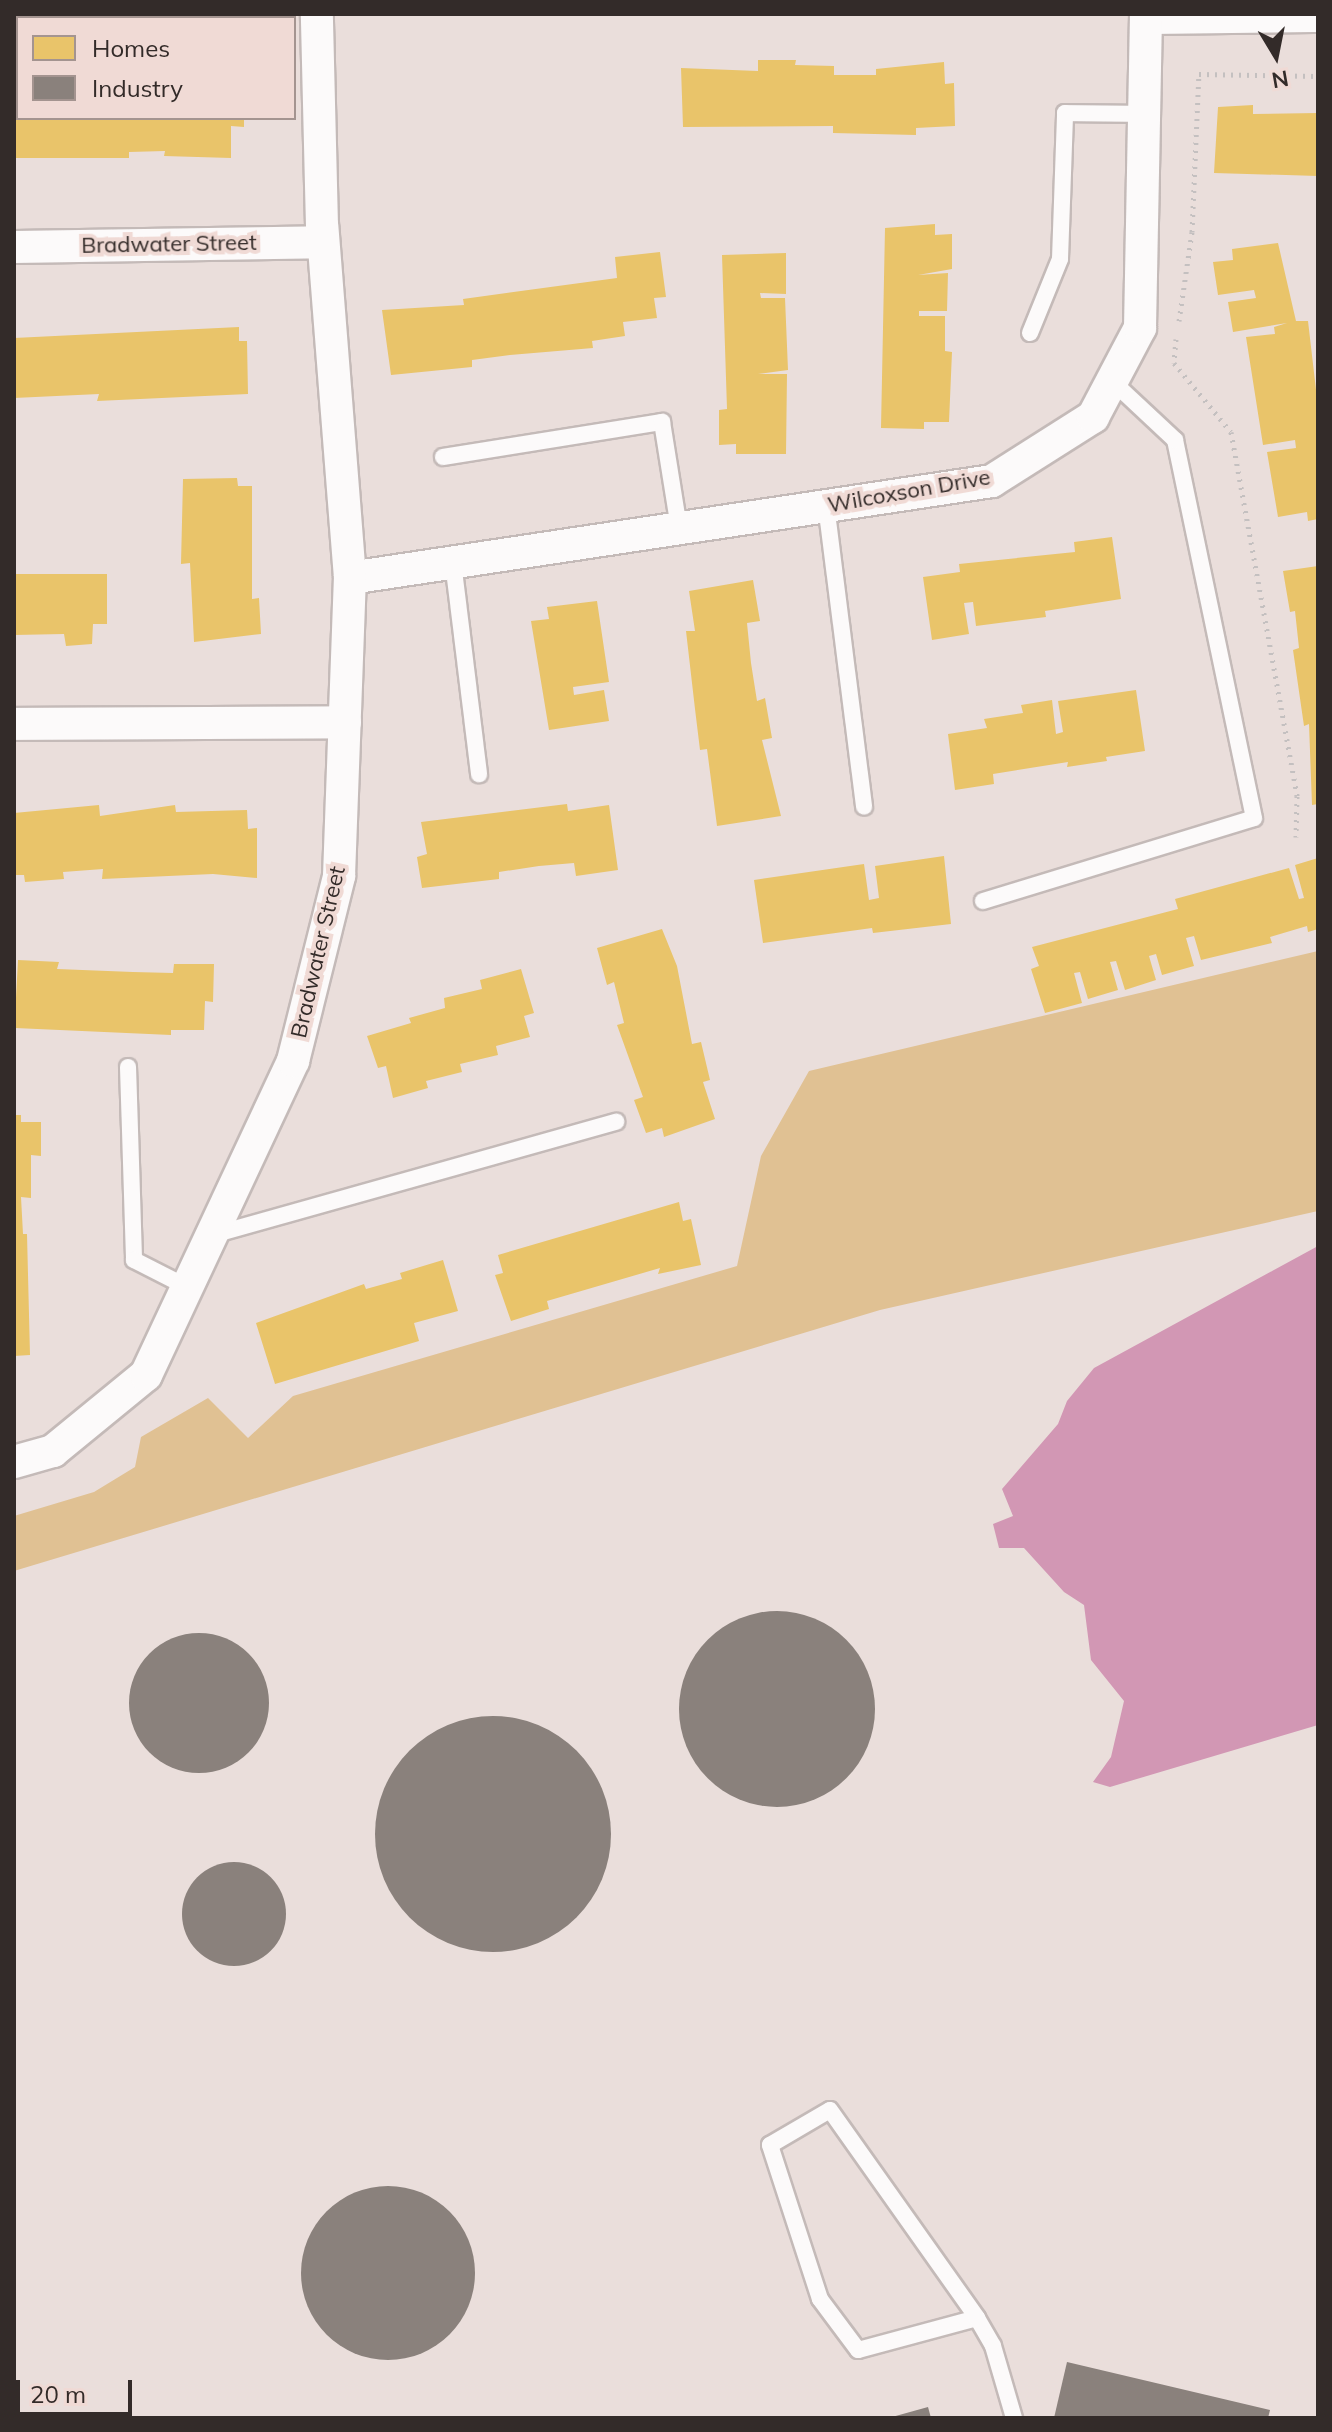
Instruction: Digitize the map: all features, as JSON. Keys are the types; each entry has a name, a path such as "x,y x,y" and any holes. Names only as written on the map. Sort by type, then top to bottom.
{"street":[{"name":"Bradwater Street","path":"14,1462 53,1451 146,1375 293,1061 339,876 350,578 323,242 317,14"},
{"name":"Wilcoxson Drive","path":"350,578 992,481 1093,417 1140,328 1146,16 1318,16"},
{"name":"Bradwater Street","path":"14,247 323,242"},
{"path":"14,724 345,722"}],"lane":[{"path":"1030,333 1060,259 1065,113 1144,114"},
{"path":"983,901 1254,818 1175,440 1112,381"},
{"path":"443,457 662,422 679,528"},
{"path":"826,505 864,807"},
{"path":"453,562 479,774"},
{"path":"128,1067 134,1260 187,1287"},
{"path":"211,1235 616,1122"},
{"path":"977,2318 858,2350 820,2299 770,2145 830,2110 977,2318 993,2346 1014,2418"}],"path":[{"path":"1296,837 1297,796 1231,432 1174,363 1192,232 1199,74 1318,76"}],"shaded area":[{"path":"1318,951 1318,1211 880,1310 14,1571 14,1516 94,1492 135,1467 141,1437 208,1398 248,1438 293,1396 737,1266 761,1156 809,1071"},
{"path":"1318,1246 1318,1725 1110,1787 1093,1782 1111,1757 1124,1701 1091,1660 1084,1605 1064,1592 1024,1548 999,1548 993,1524 1013,1516 1002,1489 1058,1424 1067,1401 1094,1368"}],"building: Homes":[{"path":"758,60 796,60 795,65 834,66 834,75 876,75 876,69 944,62 945,84 954,83 955,126 916,128 916,135 833,133 833,126 683,127 681,68 758,71"},
{"path":"14,94 16,120 244,120 244,127 231,126 231,158 164,156 165,151 129,152 129,158 14,158"},
{"path":"1253,105 1253,114 1318,113 1318,176 1214,173 1218,107"},
{"path":"935,224 935,235 952,234 952,269 918,275 948,273 947,311 919,311 919,316 945,316 945,351 952,352 949,422 924,422 924,429 881,428 885,228"},
{"path":"1278,243 1296,321 1308,321 1318,407 1318,519 1308,521 1307,512 1278,517 1267,452 1296,448 1295,440 1263,445 1246,337 1275,334 1274,327 1287,323 1233,332 1228,302 1256,298 1254,290 1218,295 1213,262 1233,260 1232,249"},
{"path":"660,252 666,297 654,298 657,318 623,322 625,336 592,341 593,348 472,360 472,367 391,375 382,310 464,305 463,299 617,278 615,257"},
{"path":"786,253 786,294 760,293 761,298 785,298 788,370 758,374 787,374 786,454 736,454 736,444 719,445 719,410 727,409 722,255"},
{"path":"239,327 239,341 247,341 248,394 97,401 99,394 14,398 14,338"},
{"path":"237,478 238,486 252,486 252,599 259,598 261,634 194,642 190,563 181,564 183,479"},
{"path":"1112,537 1121,599 1045,611 1046,617 976,626 973,602 964,603 969,634 932,640 923,577 960,572 959,564 1075,552 1074,542"},
{"path":"1318,566 1318,804 1312,805 1309,724 1304,726 1293,650 1299,648 1295,611 1290,612 1283,571"},
{"path":"14,574 107,574 107,624 93,624 92,644 66,646 64,634 14,635"},
{"path":"753,580 760,621 747,623 751,663 757,701 765,698 772,738 762,740 781,816 717,826 707,749 700,750 695,709 686,631 695,631 689,591"},
{"path":"597,601 609,682 573,687 574,695 604,690 609,721 549,730 531,621 549,619 547,607"},
{"path":"1136,690 1145,751 1106,757 1107,761 1067,767 1068,762 993,774 994,784 955,790 948,734 987,728 984,719 1023,713 1021,705 1052,700 1056,734 1063,732 1058,701"},
{"path":"567,804 568,811 609,805 618,870 576,876 574,863 539,866 499,872 499,879 422,888 417,857 427,854 421,822"},
{"path":"99,805 100,816 175,805 176,812 247,810 248,829 257,828 257,878 213,874 102,879 103,869 63,872 64,879 25,882 24,875 14,875 14,813"},
{"path":"944,856 951,924 873,933 872,928 763,943 754,880 864,864 869,900 879,898 875,866"},
{"path":"1318,858 1318,929 1308,932 1307,926 1270,937 1272,943 1201,960 1194,936 1186,938 1194,966 1162,975 1156,954 1149,956 1156,980 1125,990 1116,961 1110,962 1118,990 1088,999 1080,972 1074,973 1082,1003 1045,1013 1031,969 1039,966 1032,947 1178,909 1175,899 1289,868 1299,899 1304,898 1295,865"},
{"path":"662,929 677,966 692,1044 701,1042 710,1080 703,1082 715,1119 664,1137 662,1128 646,1133 634,1100 643,1097 617,1025 624,1023 614,982 607,985 597,948"},
{"path":"18,960 59,962 57,969 173,973 174,964 214,964 213,1002 205,1001 204,1030 171,1030 171,1035 15,1028 14,1035"},
{"path":"521,969 534,1013 524,1016 530,1037 496,1046 498,1055 460,1064 462,1072 426,1081 428,1088 393,1098 386,1066 378,1068 367,1036 411,1023 409,1018 445,1008 444,998 482,989 480,980"},
{"path":"14,1115 21,1115 21,1122 41,1122 41,1156 31,1155 31,1198 21,1197 23,1234 27,1234 30,1355 14,1356"},
{"path":"679,1202 683,1221 691,1219 701,1265 658,1274 660,1268 547,1301 549,1309 511,1321 495,1275 503,1273 498,1255"},
{"path":"443,1260 458,1311 414,1323 419,1341 275,1384 256,1323 364,1284 366,1289 402,1279 400,1273"}],"building: Industry":[{"path":"777,1611 814,1619 846,1640 867,1672 875,1709 867,1746 846,1778 814,1799 777,1807 740,1799 708,1778 687,1746 679,1709 687,1672 708,1640 740,1619"},
{"path":"199,1633 226,1638 249,1653 264,1676 269,1703 264,1730 249,1753 226,1768 199,1773 172,1768 149,1753 134,1730 129,1703 134,1676 149,1653 172,1638"},
{"path":"493,1716 538,1725 576,1751 602,1789 611,1834 602,1879 576,1917 538,1943 493,1952 448,1943 410,1917 384,1879 375,1834 384,1789 410,1751 448,1725"},
{"path":"234,1862 254,1866 271,1877 282,1894 286,1914 282,1934 271,1951 254,1962 234,1966 214,1962 197,1951 186,1934 182,1914 186,1894 197,1877 214,1866"},
{"path":"388,2186 421,2193 449,2212 468,2240 475,2273 468,2306 449,2334 421,2353 388,2360 355,2353 327,2334 308,2306 301,2273 308,2240 327,2212 355,2193"},
{"path":"1067,2362 1270,2410 1268,2418 1054,2418"},
{"path":"928,2407 931,2418 892,2417"}]}
